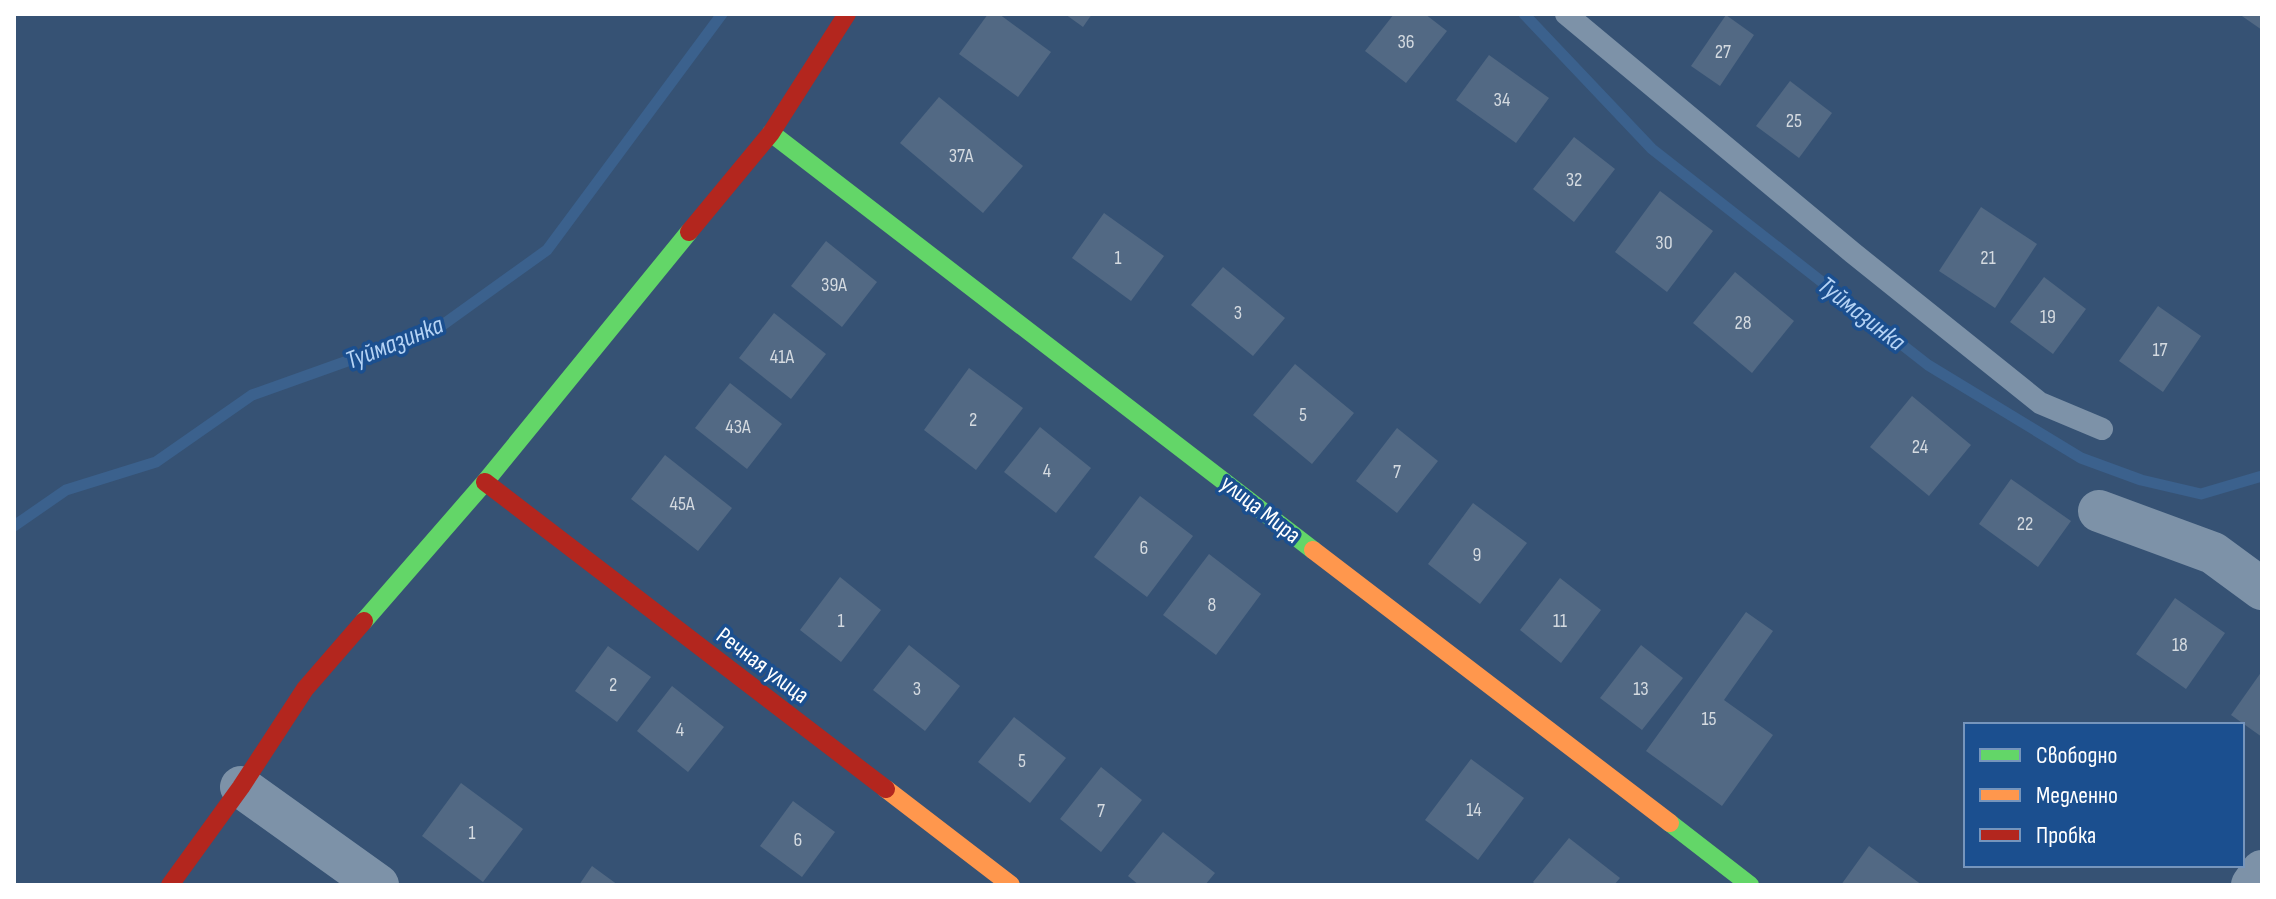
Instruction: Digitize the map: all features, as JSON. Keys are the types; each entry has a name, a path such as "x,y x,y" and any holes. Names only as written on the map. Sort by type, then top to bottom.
{"street":[{"path":"170,885 241,787 305,689 485,482 771,133 847,14"},
{"name":"улица Мира","path":"771,133 1750,885"},
{"name":"Речная улица","path":"485,482 1011,885"},
{"path":"2099,511 2213,553 2262,589"},
{"path":"241,787 378,885"},
{"path":"2252,885 2262,871"}],"lane":[{"path":"1566,14 1829,234 2040,403 2102,429"}],"building":[{"path":"988,14 999,14 1051,52 1018,97 959,54"},
{"path":"1065,14 1092,14 1083,27"},
{"path":"1394,14 1425,14 1447,31 1406,83 1365,51"},
{"path":"2239,14 2262,14 2262,30"},
{"path":"1726,15 1754,35 1720,86 1691,66"},
{"path":"1489,55 1549,98 1516,143 1456,100"},
{"path":"1790,81 1832,113 1799,158 1756,126"},
{"path":"939,97 1023,166 983,213 900,143"},
{"path":"1574,137 1615,169 1574,222 1533,189"},
{"path":"1660,191 1713,231 1667,292 1615,252"},
{"path":"1981,207 2037,244 1995,308 1939,271"},
{"path":"1104,213 1164,256 1131,301 1072,258"},
{"path":"826,241 877,282 842,327 791,286"},
{"path":"1223,267 1285,318 1253,356 1191,305"},
{"path":"1735,272 1794,321 1752,373 1693,323"},
{"path":"2044,277 2086,309 2053,354 2010,322"},
{"path":"2158,306 2201,336 2163,392 2119,361"},
{"path":"774,313 826,354 791,399 739,358"},
{"path":"1295,364 1354,413 1312,464 1253,415"},
{"path":"969,368 1023,408 976,470 924,430"},
{"path":"730,383 782,424 747,469 695,428"},
{"path":"1912,396 1971,445 1929,496 1870,447"},
{"path":"1040,427 1091,468 1056,513 1004,472"},
{"path":"1397,428 1438,461 1397,513 1356,481"},
{"path":"665,455 732,508 698,551 631,499"},
{"path":"2011,479 2071,521 2038,567 1979,524"},
{"path":"1140,496 1193,536 1147,597 1094,557"},
{"path":"1473,503 1527,543 1480,604 1428,564"},
{"path":"1209,554 1261,594 1216,655 1163,615"},
{"path":"840,577 881,610 841,662 800,630"},
{"path":"1560,578 1601,610 1561,663 1520,630"},
{"path":"2175,598 2225,633 2186,689 2136,654"},
{"path":"1746,612 1773,631 1724,700 1773,735 1722,806 1646,751"},
{"path":"909,645 960,686 925,731 873,690"},
{"path":"1641,645 1683,678 1642,730 1600,698"},
{"path":"608,646 651,677 617,722 575,691"},
{"path":"2262,671 2262,737 2231,715"},
{"path":"672,686 724,727 688,772 637,731"},
{"path":"1014,717 1066,758 1030,803 978,762"},
{"path":"1471,759 1524,798 1478,860 1425,820"},
{"path":"1101,767 1142,800 1101,852 1060,819"},
{"path":"461,783 523,829 483,882 422,836"},
{"path":"793,801 835,832 802,877 760,846"},
{"path":"1163,832 1215,873 1205,885 1139,885 1128,876"},
{"path":"1569,838 1620,878 1614,885 1536,885 1533,882"},
{"path":"1869,846 1922,885 1841,885"},
{"path":"592,866 618,885 579,885"}],"waterway":[{"name":"Туймазинка","path":"14,526 66,490 156,462 252,395 437,329 547,250 722,14"},
{"name":"Туймазинка","path":"1524,14 1652,149 1928,365 2081,458 2141,480 2201,494 2262,476"}],"traffic: fast":[{"path":"771,133 1313,550"},
{"path":"364,621 485,482 689,232"},
{"path":"1670,823 1750,885"}],"traffic: slow":[{"path":"1313,550 1670,823"},
{"path":"886,789 1011,885"}],"traffic: jam":[{"path":"689,232 771,133 847,14"},
{"path":"485,482 886,789"},
{"path":"170,885 241,787 305,689 364,621"}]}
